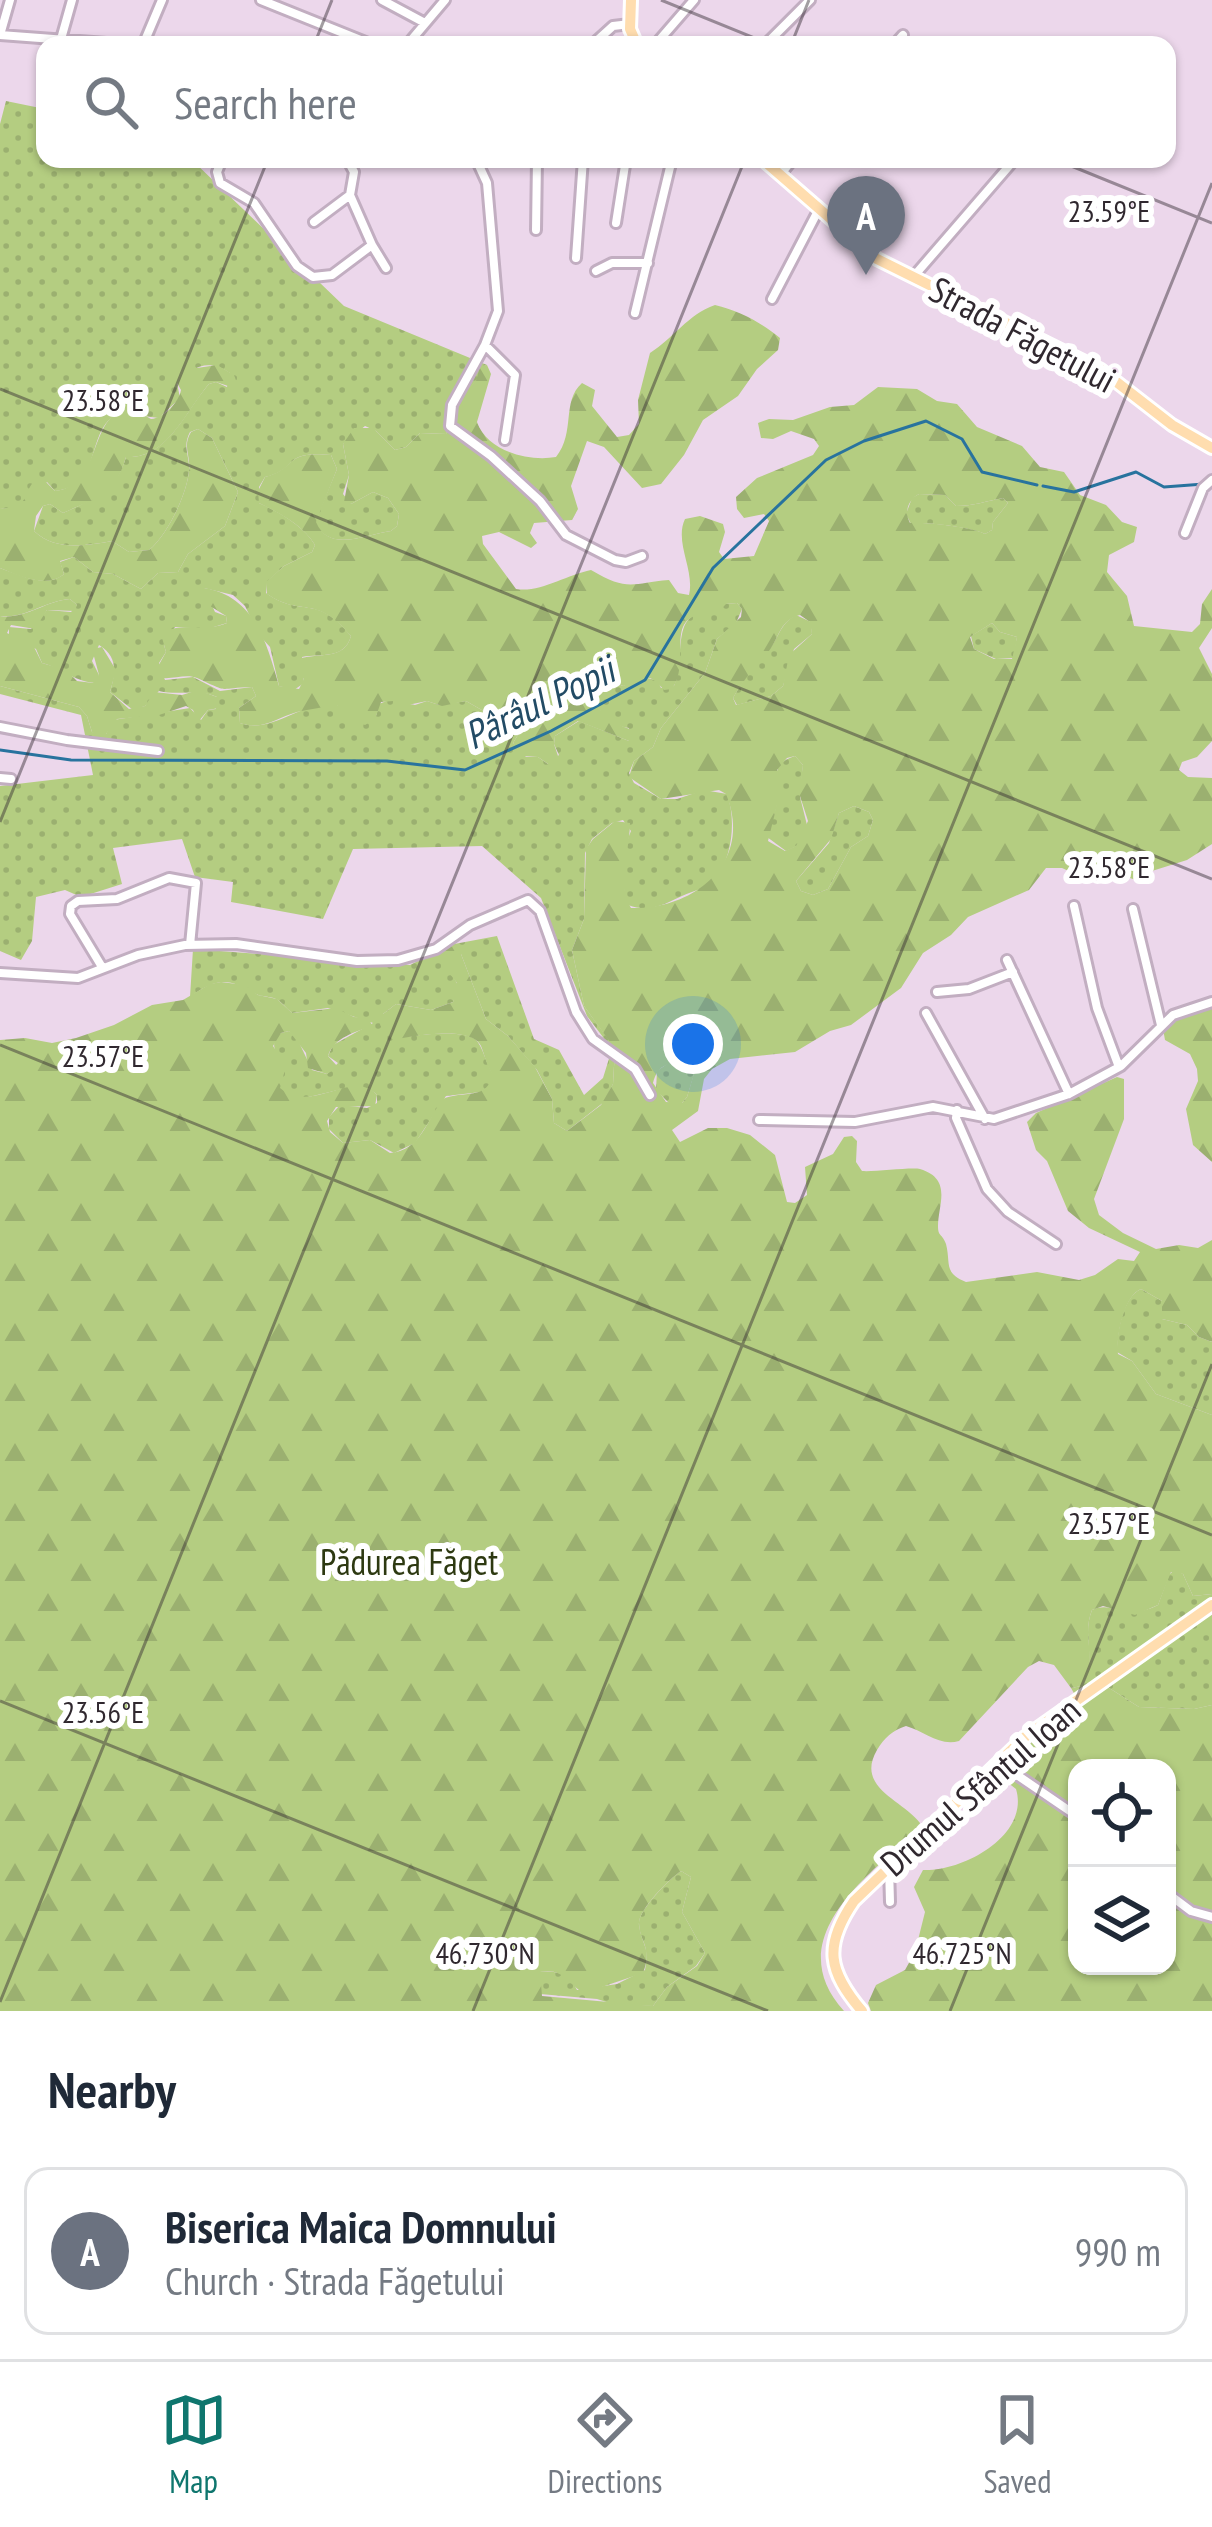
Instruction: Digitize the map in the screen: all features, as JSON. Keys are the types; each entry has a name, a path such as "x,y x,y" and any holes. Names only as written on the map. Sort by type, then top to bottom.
{"main road":[{"path":"632,0 630,24 635,36"},
{"name":"Strada Făgetului","path":"772,168 877,259 1101,370 1172,425 1212,448"},
{"name":"Drumul Sfântul Ioan","path":"862,2011 836,1976 833,1948 849,1907 1024,1737 1212,1605"}],"street":[{"path":"10,0 0,35 36,38"},
{"path":"62,36 72,0"},
{"path":"147,36 162,0"},
{"path":"261,0 351,36"},
{"path":"382,0 425,23"},
{"path":"414,36 445,0"},
{"path":"663,36 694,0"},
{"path":"774,36 810,0"},
{"path":"602,36 613,26 630,24"},
{"path":"219,168 220,183 254,202 307,274 330,276 372,245"},
{"path":"352,168 350,195 386,268"},
{"path":"481,168 485,175"},
{"path":"486,168 498,311 452,405 453,431 491,455 540,501 566,536 615,560 642,556"},
{"path":"536,230 537,168"},
{"path":"576,258 582,168"},
{"path":"619,186 623,168"},
{"path":"616,223 624,168"},
{"path":"635,313 670,168"},
{"path":"780,175 786,168"},
{"path":"914,276 1007,168"},
{"path":"314,222 350,195"},
{"path":"772,299 819,209"},
{"path":"596,271 612,263 648,263"},
{"path":"485,345 515,375 505,440"},
{"path":"1185,533 1203,488 1212,480"},
{"path":"0,727 158,751"},
{"path":"0,778 11,779"},
{"path":"102,967 70,914 70,906 78,901 117,899 161,880 196,883 190,945"},
{"path":"0,973 72,979 155,950 190,945 236,944 357,961 398,960 436,949 476,922 529,900 540,911 577,1012 593,1039 635,1069 650,1095"},
{"path":"1074,906 1097,1008 1119,1067"},
{"path":"1133,909 1161,1025"},
{"path":"1007,961 1069,1094"},
{"path":"937,992 969,989 1013,973"},
{"path":"759,1120 855,1122 933,1107 985,1120 1026,1111 1119,1067 1161,1025 1186,1008 1212,1002"},
{"path":"926,1012 985,1120"},
{"path":"957,1110 956,1118 987,1189 1008,1212 1056,1244"},
{"path":"998,1762 1068,1810"},
{"path":"890,1866 890,1902"},
{"path":"1176,1900 1212,1918"}],"green space":[{"path":"6,101 36,107 36,168 200,168 344,306 487,365 480,367 477,381 461,394 446,434 420,433 406,447 395,450 365,426 343,444 349,475 343,494 351,504 373,492 388,498 399,514 391,531 338,540 321,531 315,522 337,469 331,455 298,458 265,477 259,487 259,503 298,526 315,545 312,552 284,566 267,582 266,593 328,614 351,636 343,649 302,657 304,683 294,690 279,686 270,647 245,606 233,595 204,588 215,612 226,616 227,623 207,629 175,627 159,663 165,680 193,677 220,691 252,687 256,696 239,708 240,723 252,725 324,705 376,716 379,704 389,700 415,705 466,701 494,717 524,717 539,699 556,692 562,702 555,716 521,730 513,743 526,757 538,757 548,764 559,755 555,736 579,721 629,741 629,728 609,720 594,703 588,690 593,681 623,686 644,677 658,681 661,688 674,686 684,627 690,618 713,613 725,604 737,603 742,609 736,623 717,639 705,673 629,773 634,783 661,799 704,790 727,794 731,837 716,878 662,905 636,907 628,905 624,887 631,831 623,820 592,839 585,853 584,919 572,950 584,1006 615,1048 613,1084 604,1102 567,1131 554,1123 552,1099 537,1070 486,1019 461,954 449,969 459,987 453,1002 431,1010 396,1004 383,1014 406,1037 452,1034 475,1039 493,1074 491,1085 481,1092 446,1096 415,1143 394,1153 370,1140 343,1143 329,1129 329,1117 340,1105 367,1108 377,1103 377,1095 367,1089 297,1098 286,1095 278,1084 274,1044 281,1033 296,1036 312,1070 327,1074 338,1063 328,1056 333,1045 373,1023 328,1008 292,1013 276,999 230,983 216,983 190,997 193,949 410,965 449,945 497,936 534,1039 559,1050 584,1095 603,1078 612,1049 587,1016 541,898 482,846 353,849 323,919 231,902 233,882 195,877 182,839 113,848 122,884 81,897 65,890 36,897 32,941 21,960 0,951 0,786 93,775 81,715 0,694 0,686 79,707 92,732 106,734 113,720 190,708 201,720 208,710 216,709 217,697 159,691 145,706 133,710 110,692 113,660 99,645 92,661 99,675 97,683 42,663 36,649 9,636 9,627 31,629 47,610 71,612 77,605 70,599 0,616 0,568 49,580 64,574 60,562 74,557 93,572 113,574 141,589 158,573 178,572 188,554 225,526 238,492 212,438 198,429 188,437 189,471 180,502 163,535 149,550 129,552 112,541 61,544 34,531 43,506 50,504 63,513 94,498 117,478 126,457 141,456 164,442 209,384 227,387 230,373 208,365 177,383 180,398 159,418 143,416 130,407 112,417 86,471 70,487 55,491 47,482 16,508 0,509 0,124"},
{"name":"Pădurea Făget","path":"715,305 757,322 780,338 778,350 738,396 703,420 661,484 642,488 604,447 587,441 571,486 578,509 572,520 534,523 530,533 537,543 531,548 499,532 482,536 516,589 544,586 591,570 622,584 669,580 678,593 689,595 682,537 685,519 700,516 723,524 719,552 724,559 754,556 769,521 764,514 744,518 736,497 757,478 813,455 819,446 814,439 791,431 773,439 761,438 758,423 854,405 878,387 917,389 937,401 957,404 977,427 1022,446 1040,467 1064,472 1080,495 1106,505 1122,522 1137,527 1134,542 1109,555 1107,572 1127,596 1134,626 1192,632 1200,624 1202,604 1212,589 1212,628 1199,648 1212,674 1212,741 1197,757 1182,762 1179,770 1188,777 1212,778 1212,844 1187,860 1152,871 1141,882 1111,871 1084,878 1062,868 1046,868 1029,890 968,917 923,953 901,988 851,1025 830,1031 795,1052 730,1059 712,1069 704,1079 698,1111 672,1130 680,1142 708,1128 750,1135 775,1155 787,1202 795,1203 807,1195 805,1167 833,1154 844,1137 852,1136 862,1171 920,1169 937,1179 939,1232 951,1271 959,1279 966,1282 1037,1272 1079,1280 1118,1259 1134,1261 1140,1252 1089,1228 1068,1211 1027,1122 1036,1113 1117,1077 1124,1079 1124,1119 1094,1199 1099,1215 1156,1249 1198,1248 1212,1240 1212,1342 1187,1325 1162,1319 1162,1301 1141,1289 1126,1308 1118,1354 1132,1361 1156,1394 1212,1415 1212,1594 1193,1596 1183,1574 1171,1572 1158,1605 1135,1615 1103,1606 1092,1610 1089,1667 1082,1686 1071,1688 1054,1665 1039,1661 959,1741 939,1740 906,1726 883,1742 872,1763 876,1784 920,1823 855,1889 825,1934 821,1959 826,1984 844,2011 0,2011 0,1040 52,1043 76,1038 221,982 245,985 258,995 277,999 292,1013 336,1008 369,1018 372,1026 335,1044 328,1056 338,1067 327,1074 308,1068 306,1053 289,1031 281,1033 273,1046 286,1066 280,1088 306,1097 367,1088 377,1095 375,1106 336,1107 327,1121 330,1132 343,1143 370,1140 390,1153 401,1151 416,1140 443,1099 486,1088 492,1074 481,1046 466,1036 393,1040 380,1025 383,1014 396,1004 431,1010 453,1002 457,983 436,956 452,946 461,954 486,1019 535,1067 552,1099 554,1123 567,1131 601,1105 613,1084 615,1049 584,1006 572,950 584,919 586,849 615,821 630,823 624,877 631,908 676,901 696,891 713,877 732,841 733,819 726,794 719,790 661,799 629,777 634,761 653,747 661,728 705,673 717,639 741,617 737,603 688,620 672,689 664,690 648,678 623,686 608,679 593,681 588,690 595,704 612,720 633,730 635,737 629,741 578,721 555,736 559,759 551,766 538,757 522,756 513,743 521,730 555,716 562,701 557,692 539,699 525,717 494,717 466,701 403,706 393,701 381,702 375,719 365,725 350,719 337,705 248,725 240,723 239,708 256,696 252,687 224,689 192,677 158,677 156,670 166,652 161,634 227,623 226,616 199,599 198,592 204,588 221,593 236,601 256,624 279,686 299,689 304,679 297,670 299,659 337,652 351,636 318,610 290,605 267,594 266,582 312,552 315,545 297,526 259,503 258,491 265,477 298,457 331,455 337,469 316,522 322,531 348,540 391,531 399,514 388,498 373,492 351,504 344,502 349,475 343,444 354,428 373,428 395,450 406,447 420,433 446,434 461,394 476,381 480,366 487,365 491,374 477,422 499,447 521,456 556,457 566,438 572,399 582,383 595,390 592,406 617,437 629,435 639,424 638,400 650,353","holes":["919,494 945,495 956,506 1003,498 1008,503 985,534 910,523 910,503","800,615 810,622 812,634 789,655 783,686 771,696 736,705 737,691 788,621","992,623 1000,632 1017,637 1012,659 994,659 974,649 970,637","795,756 803,765 799,793 808,821 796,846 785,851 768,841 777,805 777,770","854,806 869,812 873,820 868,836 851,847 828,889 813,895 801,891 796,881 831,839 839,813","683,1061 695,1070 682,1103 666,1102 653,1083 660,1069","681,1871 691,1877 682,1912 705,1953 653,2006 542,1996 540,1972 560,1975 584,1993 643,1973 646,1953 640,1919"]},
{"path":"179,359 197,368 217,365 234,375 237,383 231,387 209,384 164,442 141,456 126,457 104,494 63,513 50,504 43,506 34,531 61,544 112,541 129,552 149,550 163,535 180,502 189,471 187,442 198,429 212,438 238,492 225,526 188,554 178,572 158,573 141,589 113,574 93,572 74,557 60,561 64,574 50,581 0,568 0,509 21,503 35,480 44,480 55,491 81,477 116,413 130,407 151,419 166,413 181,390 166,379 162,368 167,361"},
{"path":"945,495 956,506 1003,498 1008,503 985,534 911,524 906,514 912,498"},
{"path":"70,599 77,605 75,611 47,610 35,629 11,625 7,633 33,645 42,663 66,670 77,681 93,683 99,675 92,649 102,647 116,670 110,692 129,709 145,706 154,692 182,695 198,690 217,697 219,708 208,710 198,722 186,706 159,715 117,719 106,734 98,736 79,707 0,686 0,616"},
{"path":"796,615 811,622 812,634 794,649 783,686 771,696 737,705 733,698 740,686"},
{"path":"992,623 1000,632 1017,637 1014,658 996,659 974,649 971,636"},
{"path":"795,756 803,765 800,797 807,825 797,846 786,851 767,837 776,807 777,770"},
{"path":"854,806 869,812 873,820 868,836 851,847 828,889 813,895 801,891 796,881 829,843 839,813"},
{"path":"1212,1008 1212,1162 1193,1145 1186,1109 1198,1081 1197,1069 1190,1054 1165,1040 1163,1029 1171,1020"},
{"path":"683,1061 695,1071 687,1097 682,1103 670,1104 656,1090 657,1071"},
{"path":"1141,1289 1162,1301 1162,1319 1187,1325 1212,1342 1212,1415 1156,1394 1132,1361 1117,1352 1125,1307"},
{"path":"1174,1570 1183,1574 1193,1596 1212,1594 1212,1705 1139,1707 1106,1686 1079,1702 1071,1688 1082,1686 1087,1676 1092,1610 1107,1607 1137,1612 1158,1605"},
{"path":"1106,1686 1139,1707 1212,1705 1212,2011 871,2011 868,2003 876,1985 905,1970 915,1952 925,1912 914,1887 923,1870 973,1858 1003,1836 1018,1806 1016,1789 998,1775 1005,1757 1030,1744"},
{"path":"681,1871 691,1877 682,1912 705,1953 653,2006 540,1994 540,1972 562,1974 577,1990 617,1984 645,1970 640,1918"}],"waterway":[{"name":"Pârâul Popii","path":"0,750 71,760 387,761 465,770 645,680 713,568 826,460 864,441 926,421 962,439 982,472 1037,485"},
{"name":"Pârâul Popii","path":"1043,486 1074,492 1136,472 1164,487 1204,484"}],"place":[{"name":"Biserica Maica Domnului","path":"866,275"}]}
